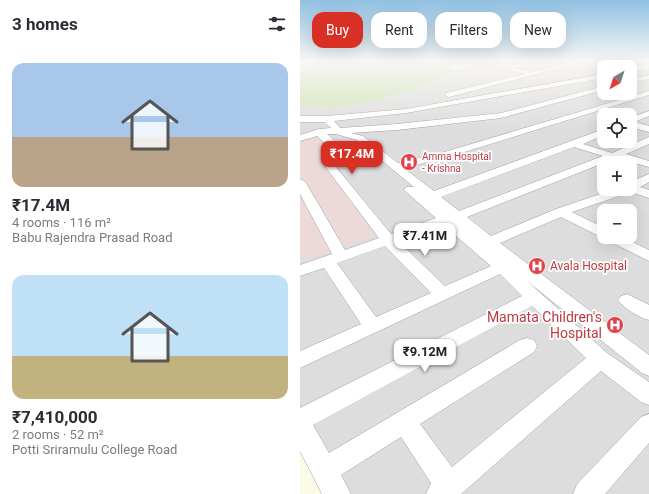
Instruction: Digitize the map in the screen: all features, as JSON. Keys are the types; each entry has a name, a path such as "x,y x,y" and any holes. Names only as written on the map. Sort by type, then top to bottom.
{"street":[{"path":"372,115 489,84"},
{"path":"300,119 327,119 406,111 561,84"},
{"path":"300,138 319,132 343,133 501,115 554,100 582,95 597,90"},
{"path":"523,91 597,114"},
{"path":"396,167 444,155 649,93"},
{"path":"500,95 536,106"},
{"path":"582,95 614,103"},
{"path":"637,119 649,113"},
{"path":"327,119 343,133 347,140 389,173 451,218 490,242 649,367"},
{"path":"637,125 649,129"},
{"path":"319,132 350,161 329,165 388,240 442,294"},
{"path":"343,133 360,138 433,196 451,218 600,359 649,395"},
{"path":"433,196 597,135"},
{"path":"574,144 614,156 649,140"},
{"path":"637,161 649,164"},
{"path":"300,271 451,218 597,162"},
{"path":"637,183 649,177"},
{"path":"300,183 334,258 373,326"},
{"path":"637,190 649,194"},
{"path":"490,242 561,212 607,196"},
{"path":"561,212 597,230"},
{"path":"625,244 649,256"},
{"path":"300,360 502,267"},
{"path":"300,420 534,297"},
{"path":"627,300 649,313"},
{"path":"325,470 527,346"},
{"path":"404,421 444,490 600,359"},
{"path":"587,494 649,425"},
{"path":"300,426 337,494"}],"shaded area":[{"path":"427,84 597,84 597,100 637,100 637,84 649,84 649,494 300,494 300,105 335,107 362,104 413,90"},
{"path":"317,138 340,157 325,166 376,236 300,261 300,141"},
{"path":"300,444 331,494 300,494"}],"green space":[{"path":"300,84 427,84 413,90 362,104 335,107 300,105"}],"place":[{"name":"Amma Hospital - Krishna","path":"409,162"},
{"name":"Avala Hospital","path":"537,266"},
{"name":"Mamata Children's Hospital","path":"615,325"}]}
